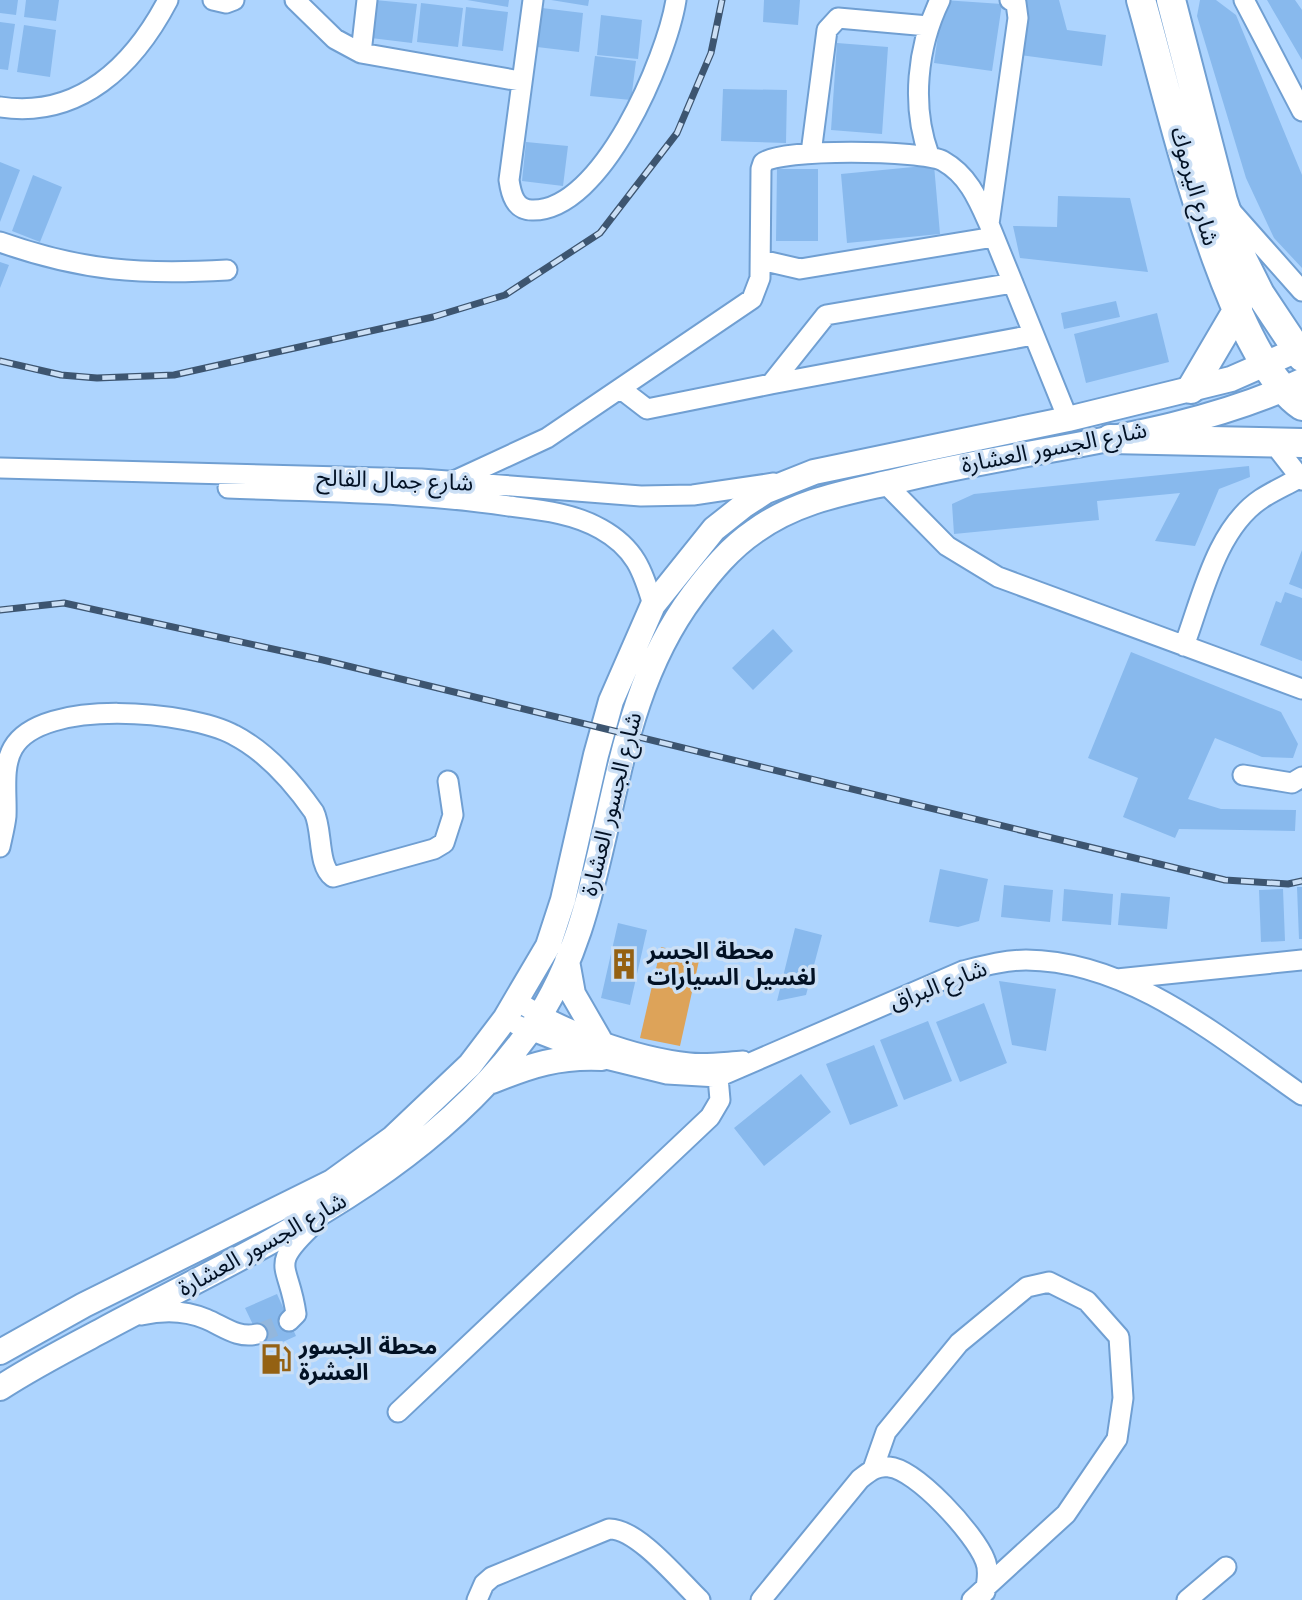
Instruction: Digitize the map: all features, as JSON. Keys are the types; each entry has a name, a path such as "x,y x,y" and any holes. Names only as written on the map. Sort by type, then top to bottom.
{"highway":[{"name":"شارع اليرموك","path":"1141,0 1210,242 1238,309 1267,365 1296,392"},
{"name":"شارع اليرموك","path":"1171,0 1223,201 1243,260 1260,293 1300,354"},
{"path":"1191,389 1238,309"},
{"path":"1110,439 1302,443"}],"main road":[{"name":"شارع اليرموك","path":"1267,365 1300,354"},
{"name":"شارع الجسور العشارة","path":"0,1352 84,1305 332,1182 393,1138 470,1065 511,1010 555,929 611,701 653,605 714,529 766,491 814,472 1068,419 1191,389 1267,365"},
{"name":"شارع الجسور العشارة","path":"0,1388 330,1208 402,1158 488,1083 535,1023 567,961 591,886 622,750 652,660 678,615 729,552 775,518 825,496 942,469 1110,439 1296,392"},
{"path":"488,1083 529,1066 600,1049 573,994 567,961"}],"street":[{"path":"0,107 42,108 75,99 100,85 123,66 152,31 168,0"},
{"path":"213,0 226,3 234,0"},
{"path":"295,0 335,39 361,53 520,81"},
{"path":"361,53 367,0"},
{"path":"533,0 520,81 509,180 511,194 519,206 537,210 569,196 604,163 646,95 673,21 676,0"},
{"path":"929,155 919,127 917,101 928,26 940,0"},
{"path":"992,230 1018,18 1016,4 1010,0"},
{"path":"1244,0 1302,111"},
{"path":"811,153 828,30 832,23 838,18 928,26"},
{"path":"454,481 547,438 752,299 760,278 763,163 773,157 811,153 929,155 942,160 965,179 992,230 1068,419"},
{"path":"1223,201 1302,291"},
{"path":"761,260 800,269 992,230"},
{"path":"0,242 86,267 173,273 227,270"},
{"path":"771,384 826,315 1013,284"},
{"path":"621,389 647,409 1033,335"},
{"path":"1184,646 1222,546 1238,521 1259,500 1301,479 1274,444"},
{"name":"شارع جمال الفالح","path":"0,468 454,481 667,496 789,481"},
{"name":"شارع جمال الفالح","path":"0,477 453,497 549,511 576,518 602,530 625,547 642,566 653,605"},
{"path":"885,483 947,546 989,572 1302,689"},
{"path":"0,847 6,819 7,766 12,748 23,735 45,725 92,715 154,713 187,719 214,726 263,753 314,812 326,867 333,877 435,849 444,844 453,815 448,781"},
{"path":"1243,775 1292,783 1302,778"},
{"name":"شارع البراق","path":"511,1010 535,1023 667,1074 718,1077 963,971 994,963 1026,960 1062,964 1117,979 1175,1008 1302,1095"},
{"path":"1117,979 1302,960"},
{"name":"شارع البراق","path":"600,1049 692,1064 758,1061"},
{"path":"398,1412 467,1350 710,1117 720,1100 718,1077"},
{"path":"289,1321 296,1314 284,1271 286,1256 294,1243 330,1208"},
{"path":"873,1469 886,1432 959,1343 1027,1287 1049,1282 1087,1301 1119,1337 1123,1398 1117,1439 1066,1514 985,1593 972,1600"},
{"path":"126,1318 170,1311 205,1318 241,1335 257,1334"},
{"path":"761,1600 860,1479 873,1469 886,1466 900,1469 925,1486 978,1544 987,1563 985,1593"},
{"path":"477,1600 484,1584 492,1577 609,1529 618,1529 635,1537 700,1600"},
{"path":"1187,1600 1226,1567"}],"shaded area":[{"path":"661,947 700,956 680,1046 640,1038"}],"building":[{"path":"0,0 18,0 16,15 0,13"},
{"path":"26,0 59,0 56,21 24,17"},
{"path":"375,0 417,4 412,43 371,38"},
{"path":"467,0 509,0 508,7"},
{"path":"551,0 589,0 588,6"},
{"path":"764,0 800,0 798,25 763,22"},
{"path":"943,0 1002,4 992,71 934,63"},
{"path":"1027,0 1059,0 1067,30 1106,35 1102,66 1020,55"},
{"path":"1200,0 1216,0 1236,15 1302,175 1302,268 1274,238 1246,178 1197,16"},
{"path":"1267,0 1295,0 1302,10 1302,60"},
{"path":"421,3 463,8 458,47 417,42"},
{"path":"466,7 508,12 503,51 462,46"},
{"path":"542,8 583,13 579,52 537,47"},
{"path":"601,15 642,20 638,59 597,55"},
{"path":"0,22 15,24 8,70 0,69"},
{"path":"24,25 56,30 50,77 17,72"},
{"path":"837,43 888,47 882,134 831,130"},
{"path":"595,56 636,61 631,100 590,96"},
{"path":"723,89 787,90 786,143 721,141"},
{"path":"526,142 568,146 563,186 522,181"},
{"path":"0,162 20,170 0,222"},
{"path":"934,165 940,234 847,243 841,174"},
{"path":"777,169 818,169 818,241 776,241"},
{"path":"33,175 62,187 40,242 12,231"},
{"path":"1058,196 1130,198 1148,272 1020,258 1013,226 1057,227"},
{"path":"0,262 9,265 0,288"},
{"path":"1116,301 1120,317 1064,329 1061,313"},
{"path":"1157,313 1169,362 1086,383 1074,334"},
{"path":"1249,466 1250,477 1219,489 1195,546 1155,541 1180,493 1097,501 1099,520 954,534 952,504 974,494"},
{"path":"1302,550 1302,589 1289,584"},
{"path":"1285,592 1302,598 1302,661 1260,645 1276,601 1281,603"},
{"path":"773,629 793,651 753,690 732,668"},
{"path":"1131,652 1281,712 1298,744 1293,758 1262,757 1215,738 1188,799 1221,809 1296,810 1295,831 1179,829 1175,838 1123,817 1138,778 1088,758"},
{"path":"940,869 988,879 979,921 958,927 929,922"},
{"path":"1004,885 1053,890 1050,922 1001,917"},
{"path":"1297,887 1302,887 1302,939 1299,939"},
{"path":"1064,889 1113,894 1111,925 1062,921"},
{"path":"1283,889 1285,941 1261,942 1259,890"},
{"path":"1121,893 1170,897 1167,929 1118,925"},
{"name":"محطة الجسر لغسيل السيارات","path":"618,923 647,930 630,1005 601,998"},
{"path":"795,928 822,935 806,995 777,1001"},
{"path":"999,981 1056,989 1046,1051 1012,1045"},
{"path":"984,1003 1007,1063 960,1082 936,1022"},
{"path":"928,1021 952,1081 904,1100 880,1040"},
{"path":"874,1045 898,1106 850,1125 826,1064"},
{"path":"801,1074 831,1112 764,1166 734,1128"},
{"path":"277,1294 296,1336 265,1350 245,1308"}],"tunnel":[{"path":"257,1334 289,1321"}],"railway":[{"path":"0,361 61,375 97,378 174,375 433,317 505,295 600,233 677,133 711,53 722,0"},
{"path":"0,610 64,603 323,660 1225,880 1288,884 1302,881"}],"place":[{"name":"محطة الجسر لغسيل السيارات","path":"624,964"},
{"name":"محطة الجسور العشرة","path":"276,1359"}]}
